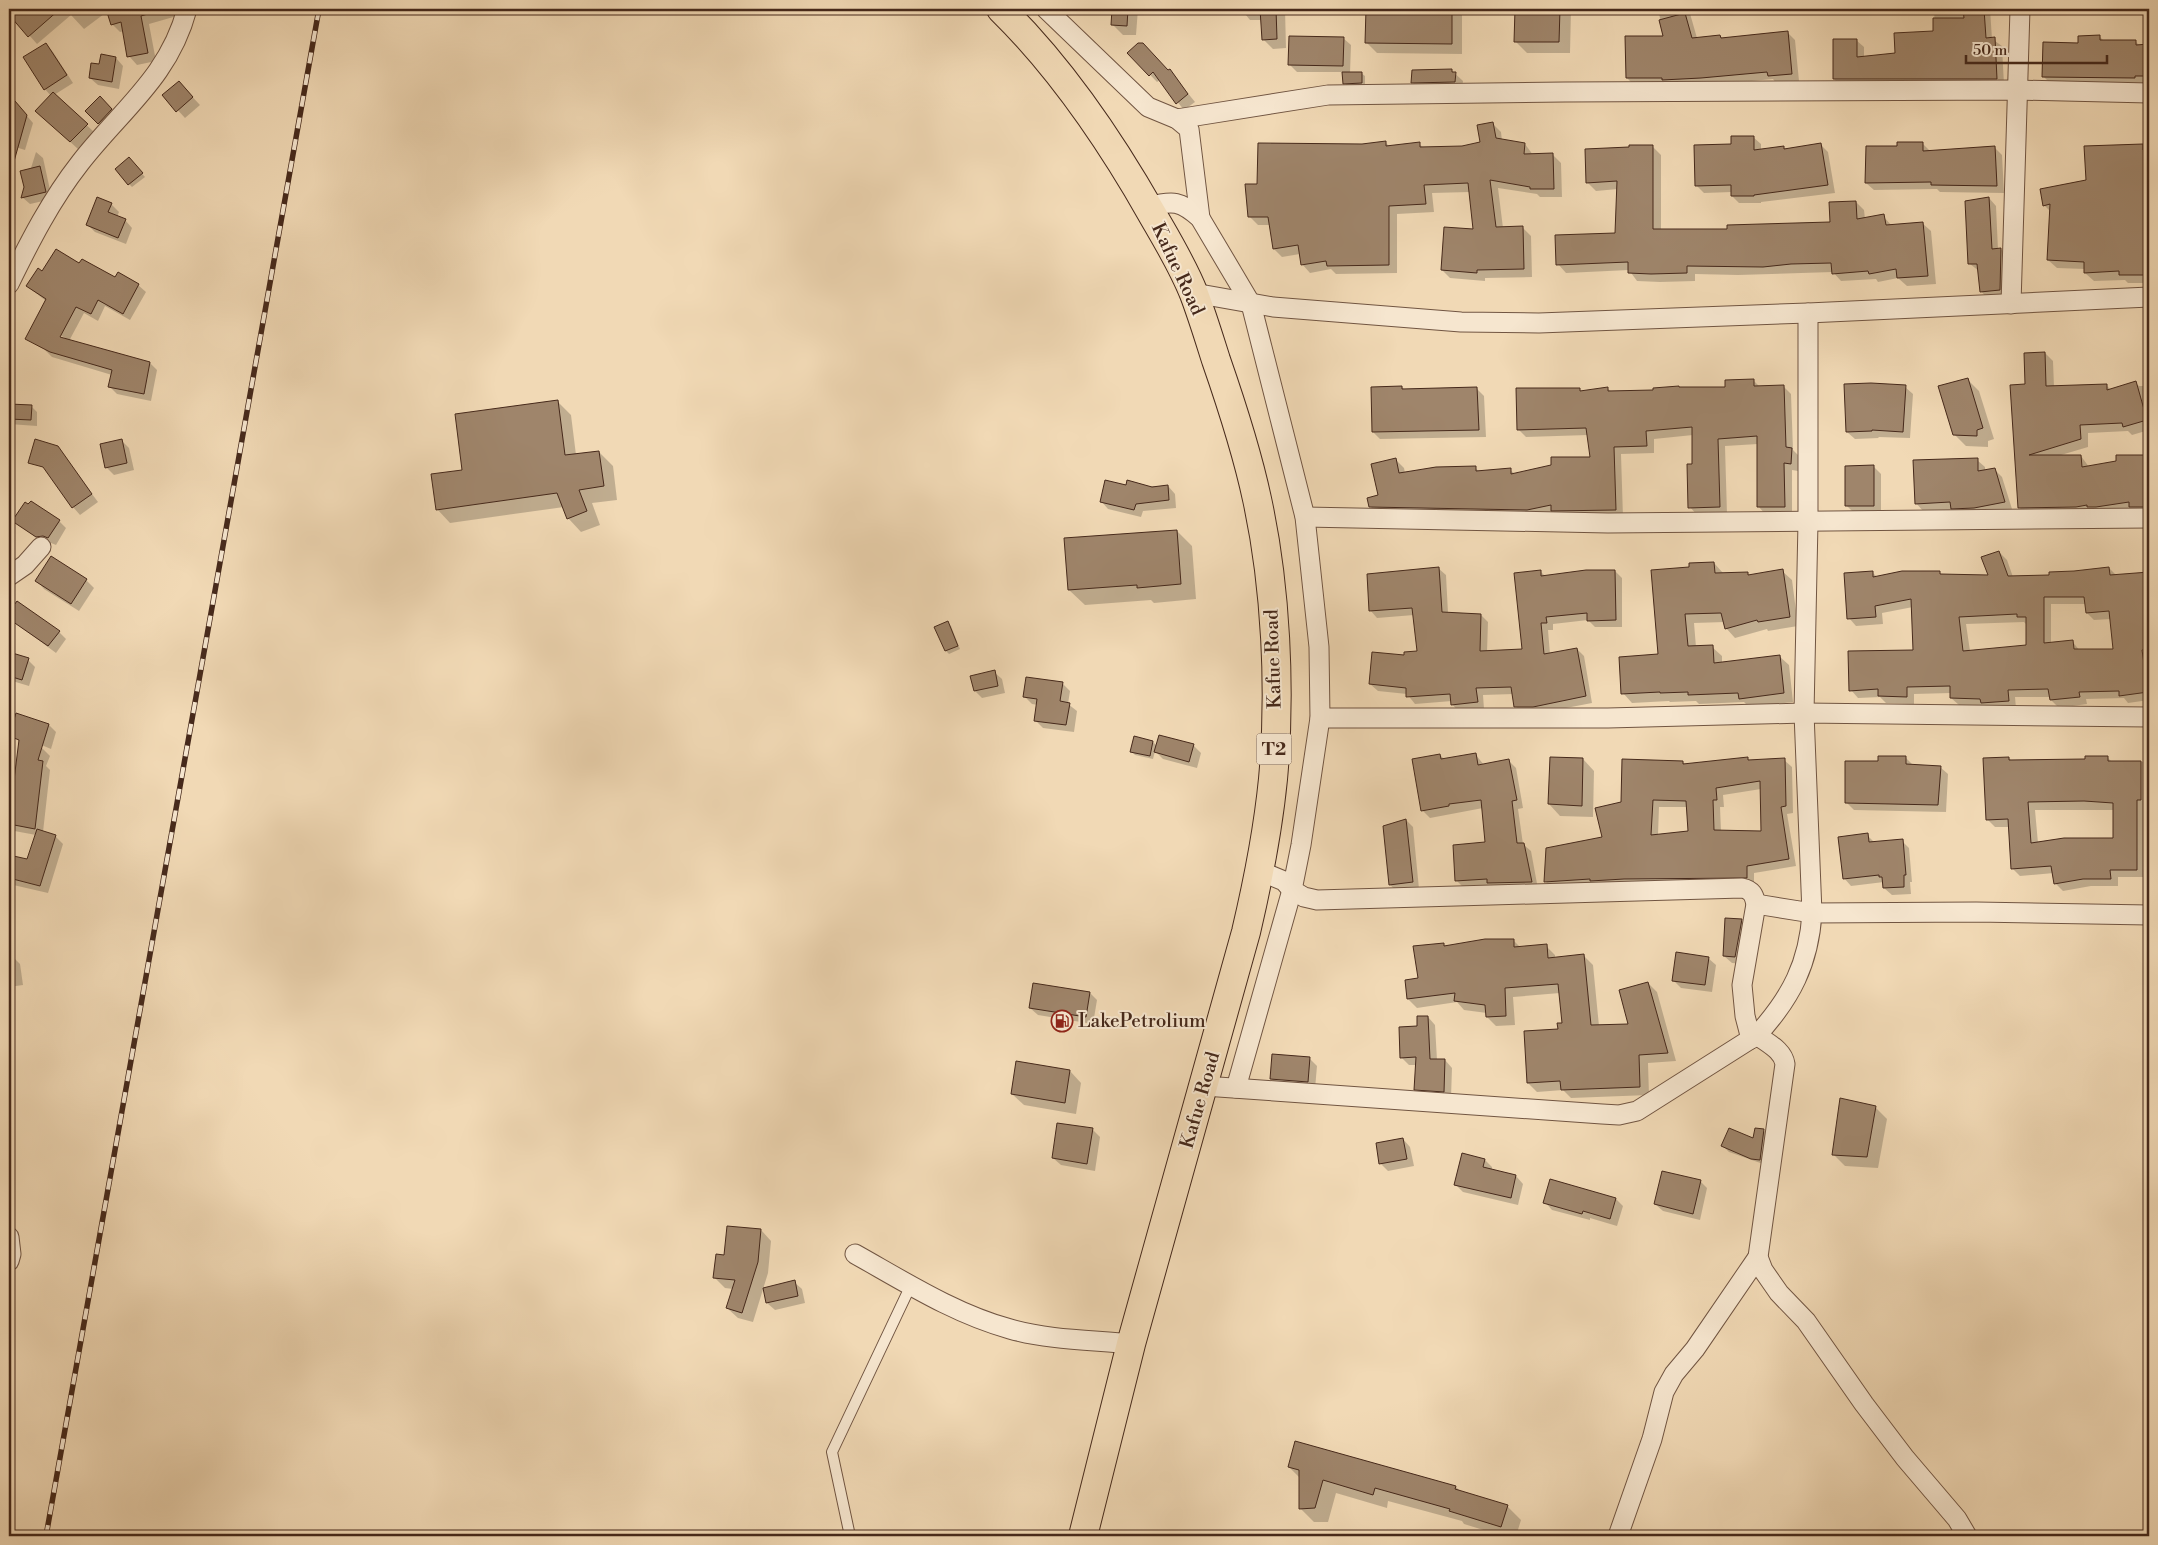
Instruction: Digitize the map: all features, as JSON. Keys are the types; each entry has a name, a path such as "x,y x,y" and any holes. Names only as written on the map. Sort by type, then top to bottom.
{"highway":[{"name":"Kafue Road","path":"1001,9 1045,56 1101,130 1148,207 1194,293 1249,463 1258,501 1269,574 1275,653 1276,725 1273,778 1260,871 1246,932 1131,1344 1083,1536"}],"street":[{"path":"9,284 33,234 59,191 99,139 156,76 165,63 182,27 187,9"},
{"path":"1046,9 1148,107 1177,119 1189,129 1200,218"},
{"path":"2011,304 2020,9"},
{"path":"1177,119 1328,95 2017,90 2149,93"},
{"path":"1148,207 1166,202 1178,203 1188,208 1200,218 1251,304 1305,517 1320,647 1320,718 1309,796 1292,890 1236,1088"},
{"path":"1194,293 1251,304 1461,322 1539,323 2149,297"},
{"path":"1204,1086 1619,1116 1638,1111 1754,1037 1773,1017 1796,980 1805,960 1810,938 1812,913 1804,713 1808,522 1808,313"},
{"path":"1305,517 1608,524 2149,518"},
{"path":"9,576 25,565 41,546"},
{"path":"1320,718 1598,718 1804,713 2149,717"},
{"path":"1260,871 1284,881 1292,890 1304,897 1316,900 1742,888 1749,889 1755,896 1756,904 1742,986 1744,1016 1754,1037 1779,1052 1784,1058 1785,1064 1758,1257 1696,1349 1674,1374 1664,1392 1652,1439 1618,1536"},
{"path":"1756,904 1812,913 1976,912 2149,915"},
{"path":"9,1237 11,1254 9,1261"},
{"path":"855,1254 980,1320 1010,1330 1042,1336 1131,1344"},
{"path":"1758,1257 1779,1293 1806,1321 1864,1404 1905,1458 1956,1519 1967,1536"}],"lane":[{"path":"850,1536 832,1452 911,1285"}],"building":[{"path":"20,9 60,9 28,37 11,17"},
{"path":"106,9 151,9 151,13 141,16 148,53 127,57 121,22 111,25"},
{"path":"1112,9 1128,9 1127,26 1111,25"},
{"path":"1260,9 1276,9 1277,39 1262,40"},
{"path":"1366,9 1452,9 1452,44 1365,43"},
{"path":"1515,9 1560,9 1559,42 1514,42"},
{"path":"1963,9 1984,9 1986,38 1995,37 1997,79 1833,79 1833,39 1857,39 1857,57 1895,53 1894,33 1933,31 1933,18 1964,18"},
{"path":"1685,13 1692,38 1720,35 1721,38 1788,31 1792,74 1768,76 1767,72 1662,80 1662,78 1626,78 1625,36 1663,36 1659,20"},
{"path":"2100,35 2100,40 2136,40 2136,45 2149,44 2149,76 2135,76 2135,78 2042,77 2043,42 2078,43 2078,36"},
{"path":"1289,36 1344,37 1343,66 1288,65"},
{"path":"46,43 67,75 44,90 23,57"},
{"path":"1138,43 1143,43 1168,70 1170,69 1188,94 1176,104 1153,72 1149,76 1127,53"},
{"path":"101,54 116,57 112,82 89,78 91,63 99,64"},
{"path":"1452,69 1452,72 1456,72 1455,82 1411,83 1412,70"},
{"path":"1342,72 1362,72 1362,83 1343,84"},
{"path":"179,81 193,97 176,112 162,95"},
{"path":"53,92 88,124 70,142 35,111"},
{"path":"9,94 27,115 13,165 9,164"},
{"path":"100,96 112,109 98,124 85,111"},
{"path":"1493,122 1496,138 1525,143 1524,154 1553,153 1554,189 1530,189 1530,187 1490,180 1496,227 1523,226 1524,269 1477,270 1477,273 1441,270 1444,227 1473,229 1468,183 1424,185 1426,204 1389,206 1389,265 1327,266 1326,261 1301,265 1298,245 1273,249 1268,217 1248,217 1245,184 1257,184 1258,143 1362,144 1386,141 1386,146 1420,142 1420,147 1462,146 1480,142 1477,125"},
{"path":"1731,136 1754,136 1754,150 1784,146 1784,149 1821,143 1828,185 1754,196 1731,196 1731,185 1695,186 1694,145 1731,144"},
{"path":"1897,142 1923,142 1923,151 1995,146 1997,186 1931,185 1931,182 1865,183 1866,146 1897,146"},
{"path":"2143,144 2143,150 2149,149 2149,270 2145,270 2145,275 2119,275 2119,271 2084,273 2084,262 2047,260 2050,204 2043,206 2040,189 2086,180 2084,146"},
{"path":"1629,145 1653,145 1653,229 1727,229 1727,225 1830,222 1829,202 1856,201 1857,219 1884,214 1886,225 1923,222 1928,276 1897,278 1896,269 1869,274 1868,271 1832,274 1831,263 1763,267 1687,266 1687,273 1651,274 1628,273 1628,262 1556,265 1555,235 1615,233 1617,181 1586,183 1585,149 1629,147"},
{"path":"129,157 143,173 128,185 115,169"},
{"path":"40,166 46,192 21,198 24,187 20,171"},
{"path":"97,197 112,203 108,212 126,219 118,238 86,225"},
{"path":"1989,197 1992,249 2001,248 2000,290 1980,292 1977,264 1968,264 1965,201"},
{"path":"56,249 79,263 82,259 115,277 118,272 139,284 123,314 98,300 91,314 76,307 60,337 150,362 144,394 108,387 112,370 50,352 25,339 46,299 26,286 38,268 42,271"},
{"path":"2045,352 2046,386 2107,384 2107,390 2136,381 2147,420 2123,427 2122,423 2080,425 2081,439 2029,455 2081,455 2082,467 2116,461 2116,455 2149,455 2149,507 2129,507 2129,502 2096,507 2087,507 2087,505 2076,507 2018,508 2010,385 2025,384 2024,353"},
{"path":"1968,378 1983,428 1977,430 1977,436 1953,435 1938,386"},
{"path":"1754,379 1754,386 1784,385 1786,447 1792,448 1791,464 1784,463 1785,507 1757,507 1757,436 1718,439 1720,507 1688,508 1687,464 1692,464 1692,427 1646,431 1647,446 1614,447 1616,510 1551,511 1551,505 1527,510 1369,507 1367,498 1378,495 1371,464 1396,458 1399,473 1436,467 1476,466 1476,471 1511,468 1511,474 1551,465 1551,457 1590,457 1586,428 1517,430 1516,388 1580,388 1580,391 1608,387 1608,391 1653,390 1653,388 1679,386 1725,387 1725,380"},
{"path":"1844,384 1906,385 1903,432 1872,430 1846,432"},
{"path":"1402,386 1402,389 1477,387 1479,430 1372,432 1371,387"},
{"path":"558,400 565,455 599,451 604,486 579,490 587,511 567,519 557,493 436,510 431,474 462,470 455,414"},
{"path":"9,404 32,405 31,420 9,419"},
{"path":"35,439 58,446 92,494 72,508 43,467 28,463"},
{"path":"122,439 127,463 105,468 100,444"},
{"path":"1978,458 1978,471 1995,468 2005,502 1974,508 1951,509 1950,502 1915,504 1913,460"},
{"path":"1874,465 1874,506 1845,506 1845,466"},
{"path":"1105,480 1126,485 1127,480 1152,487 1168,485 1169,500 1136,504 1134,510 1100,502"},
{"path":"31,501 60,520 48,538 43,536 36,537 12,521 25,502 28,504"},
{"path":"1177,530 1181,584 1137,588 1137,585 1068,590 1064,538"},
{"path":"1999,551 2008,576 2049,575 2049,572 2109,567 2110,575 2149,572 2149,634 2146,635 2147,649 2142,650 2148,692 2119,696 2119,691 2079,692 2080,697 2050,700 2048,689 2008,690 2009,701 1981,703 1980,699 1950,698 1950,686 1907,687 1907,697 1878,696 1878,689 1849,691 1848,651 1913,650 1911,599 1875,606 1876,617 1847,619 1844,573 1873,571 1873,577 1902,571 1940,571 1940,574 1988,575 1981,557","holes":["2044,597 2084,597 2086,613 2109,611 2113,649 2074,649 2073,640 2044,643","2017,614 2017,617 2026,617 2026,645 1963,651 1959,617"]},
{"path":"51,556 87,579 71,604 35,581"},
{"path":"1714,562 1715,573 1748,572 1748,575 1783,569 1790,617 1758,622 1757,620 1725,629 1721,613 1685,614 1688,646 1713,645 1714,663 1780,655 1784,693 1739,699 1738,693 1688,695 1688,692 1660,692 1621,694 1619,657 1658,654 1651,570 1689,567 1689,563"},
{"path":"1439,567 1442,612 1481,614 1480,651 1522,649 1514,573 1541,570 1541,576 1586,570 1615,570 1616,620 1587,621 1587,613 1546,617 1547,623 1541,623 1544,654 1577,648 1586,696 1533,707 1514,707 1511,687 1476,688 1478,702 1451,705 1450,694 1406,697 1406,688 1369,684 1372,652 1404,655 1404,652 1417,651 1412,608 1369,611 1367,574"},
{"path":"17,601 60,631 48,646 9,619 9,612"},
{"path":"948,621 958,646 945,651 934,627"},
{"path":"9,652 29,658 22,680 9,676"},
{"path":"995,670 998,686 974,691 970,676"},
{"path":"1026,677 1063,682 1060,701 1070,703 1066,725 1034,721 1037,699 1023,697"},
{"path":"16,713 49,724 38,760 43,761 35,829 9,824 9,803 11,804 19,740 9,736"},
{"path":"1159,735 1194,744 1189,762 1154,752"},
{"path":"1134,736 1153,741 1150,756 1130,752"},
{"path":"1476,753 1478,765 1509,759 1517,800 1512,801 1517,843 1524,843 1532,882 1487,883 1487,879 1455,881 1453,845 1485,842 1481,800 1449,804 1449,806 1421,811 1412,759 1440,754 1441,759"},
{"path":"1878,756 1906,756 1906,764 1941,766 1938,805 1845,803 1845,761 1878,761"},
{"path":"2085,756 2108,756 2108,761 2141,761 2141,800 2137,800 2137,870 2110,870 2111,879 2083,879 2054,884 2051,866 2011,869 2008,819 1986,820 1983,758 2009,757 2009,760 2085,759","holes":["2084,801 2113,803 2113,838 2064,838 2031,843 2028,802"]},
{"path":"1550,757 1583,758 1582,806 1548,804"},
{"path":"1748,757 1748,760 1785,758 1786,806 1781,807 1789,859 1747,866 1747,878 1590,881 1590,879 1544,882 1546,848 1602,837 1595,808 1621,802 1622,759 1683,761 1683,764","holes":["1760,781 1761,831 1714,830 1713,800 1717,800 1716,788","1653,800 1686,801 1688,831 1651,835"]},
{"path":"1406,819 1413,882 1389,885 1383,826"},
{"path":"37,829 56,835 40,886 9,878 9,855 27,859"},
{"path":"1868,833 1869,842 1903,839 1906,875 1904,875 1904,887 1883,888 1882,877 1879,877 1879,875 1843,879 1838,837"},
{"path":"1725,918 1742,919 1735,957 1723,956"},
{"path":"1485,939 1514,939 1514,947 1547,944 1548,958 1584,954 1591,1025 1628,1024 1619,990 1648,982 1668,1053 1639,1055 1640,1087 1561,1090 1560,1081 1527,1083 1524,1031 1558,1029 1557,1023 1562,1023 1558,984 1505,988 1506,1016 1486,1017 1485,1005 1454,1001 1455,993 1407,999 1405,980 1418,978 1413,946 1444,943 1444,946"},
{"path":"1676,952 1709,957 1705,985 1672,981"},
{"path":"1033,983 1090,992 1086,1017 1029,1008"},
{"path":"1417,1016 1428,1016 1430,1059 1445,1059 1444,1092 1414,1090 1416,1057 1400,1058 1399,1027 1417,1026"},
{"path":"1272,1054 1310,1057 1308,1082 1270,1079"},
{"path":"1016,1061 1070,1070 1065,1103 1011,1094"},
{"path":"1840,1098 1876,1106 1867,1157 1832,1155"},
{"path":"1057,1123 1093,1128 1087,1164 1052,1158"},
{"path":"1729,1128 1753,1138 1755,1128 1764,1129 1760,1160 1751,1159 1721,1146"},
{"path":"1403,1138 1407,1159 1379,1164 1376,1143"},
{"path":"1462,1153 1485,1159 1483,1167 1516,1175 1511,1198 1454,1185"},
{"path":"1662,1171 1701,1180 1693,1214 1654,1204"},
{"path":"1550,1179 1616,1198 1610,1219 1583,1211 1582,1214 1543,1203"},
{"path":"727,1226 761,1229 758,1262 742,1313 726,1308 735,1280 713,1278 716,1254 724,1255"},
{"path":"795,1280 798,1296 766,1303 763,1288"},
{"path":"1295,1441 1456,1486 1455,1489 1508,1505 1501,1527 1449,1511 1450,1509 1375,1488 1373,1495 1323,1480 1315,1508 1299,1509 1299,1470 1288,1467"}],"railway":[{"path":"46,1536 319,9"}],"place":[{"name":"LakePetrolium","path":"1062,1021"}]}
